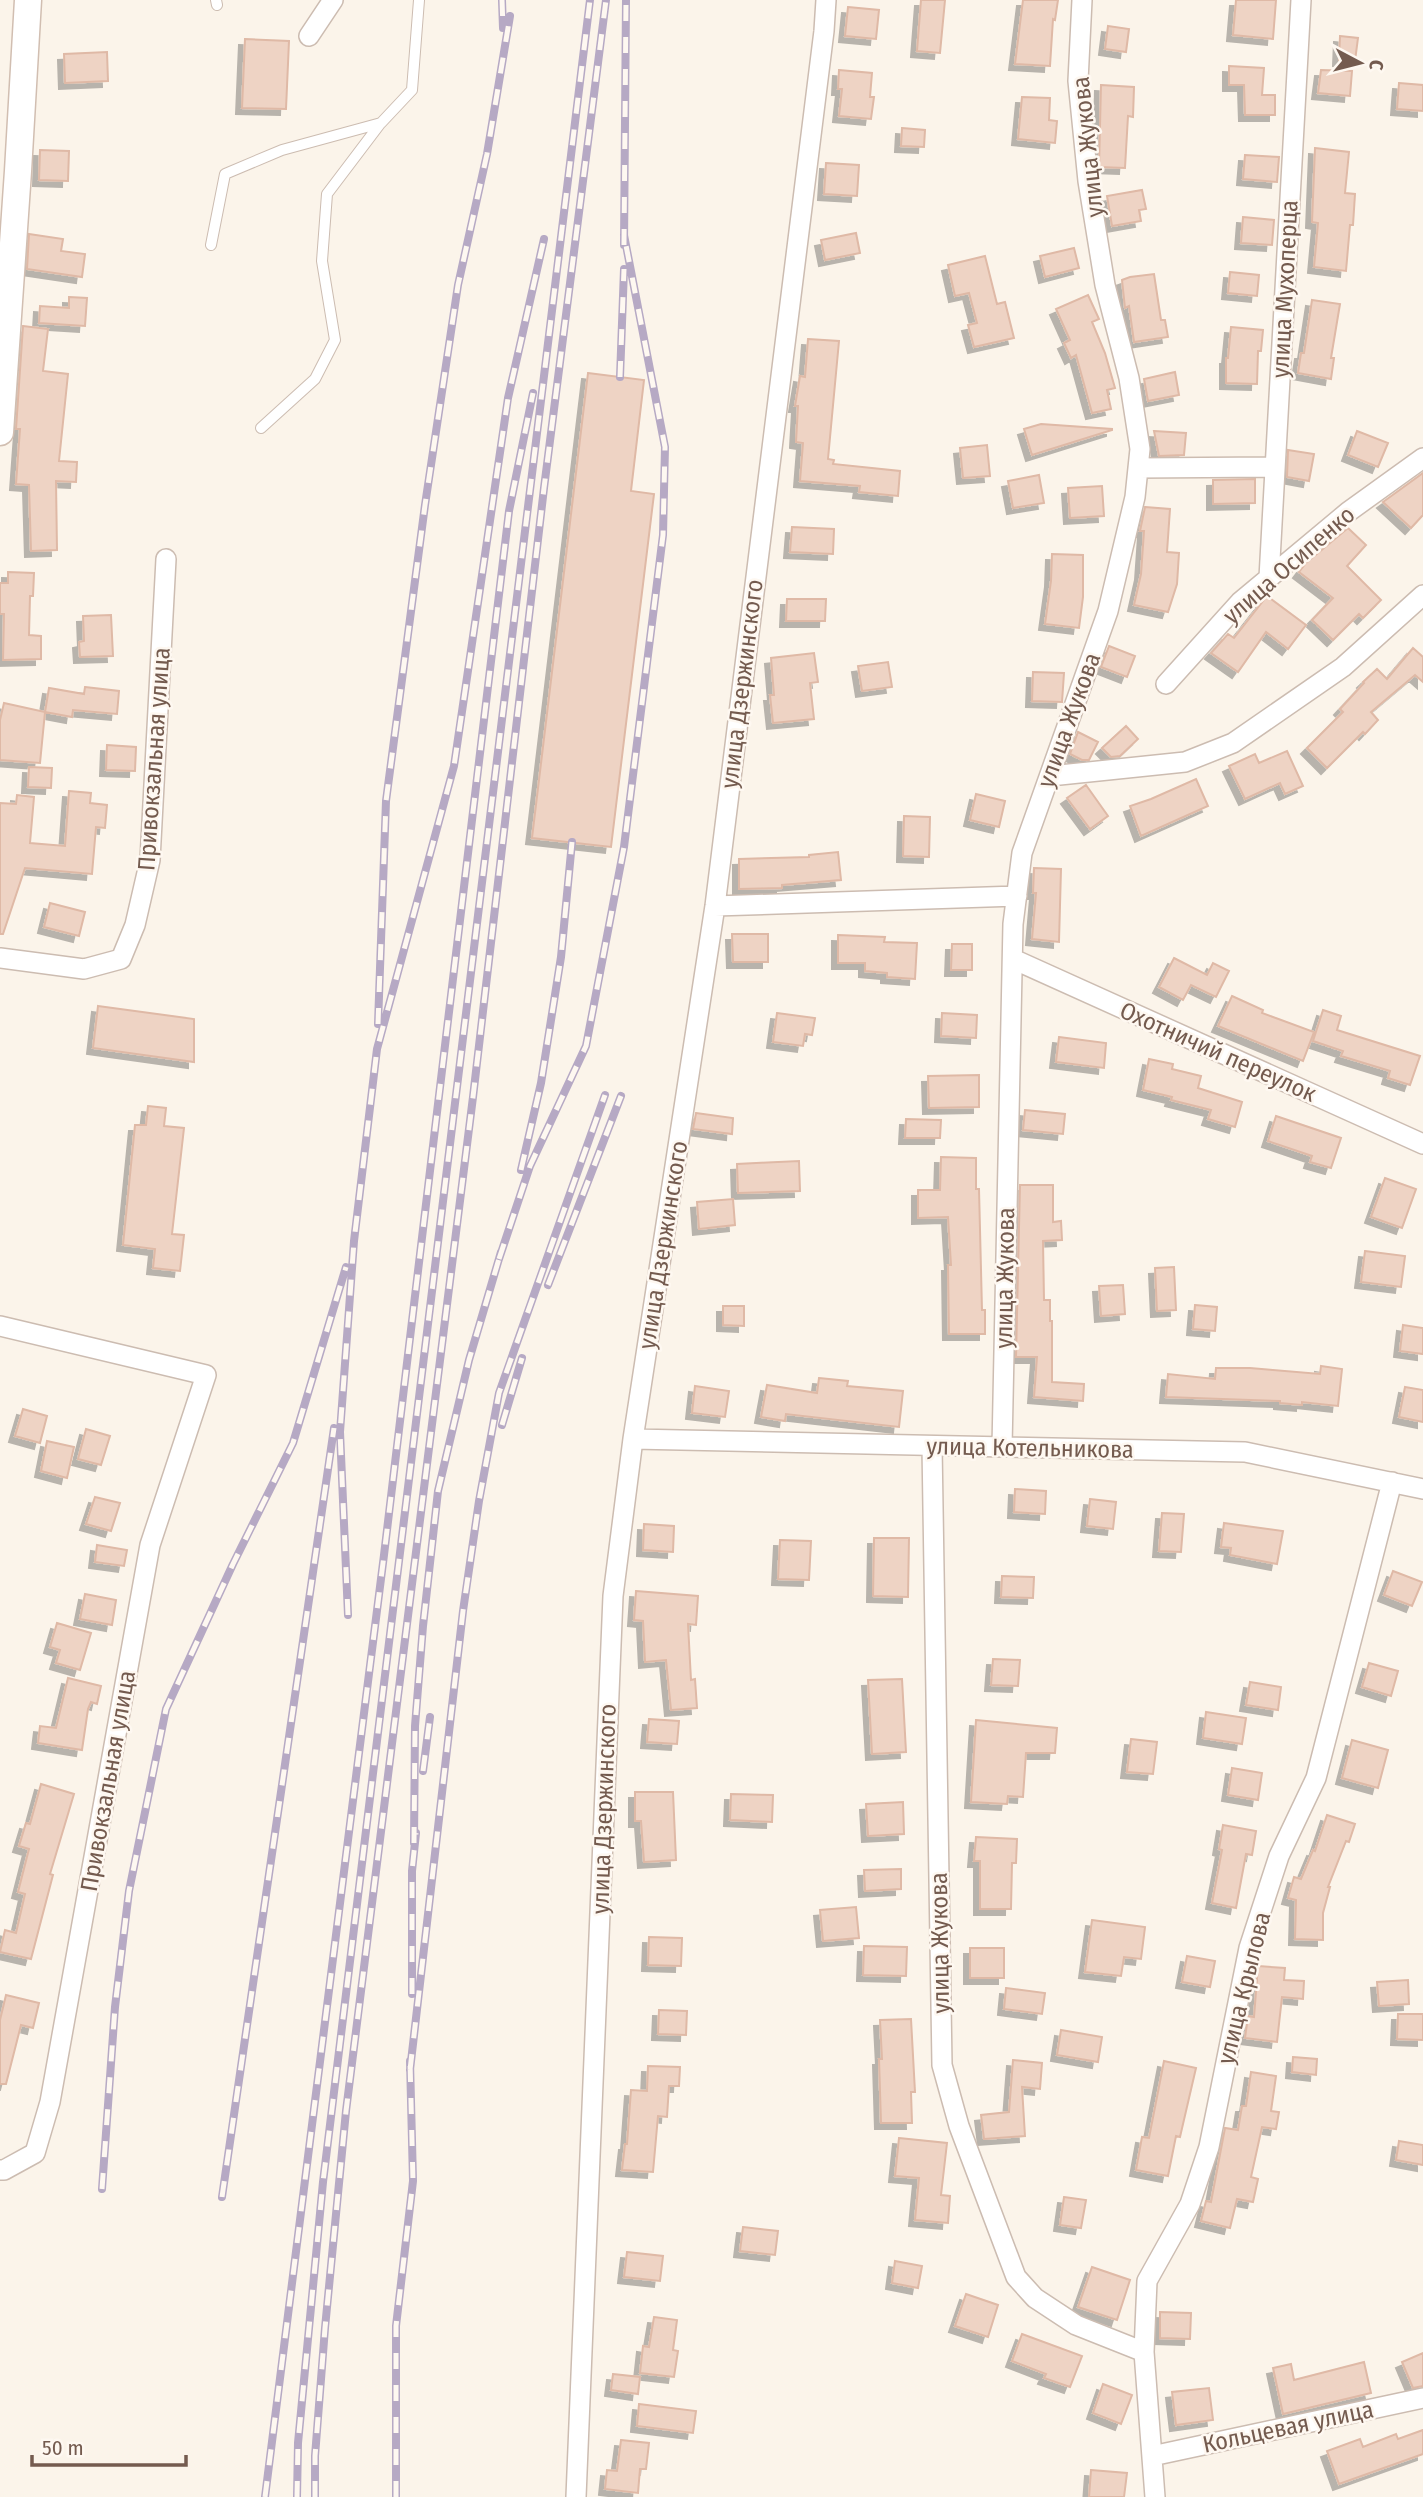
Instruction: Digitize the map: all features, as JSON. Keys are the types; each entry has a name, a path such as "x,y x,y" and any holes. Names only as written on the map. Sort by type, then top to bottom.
{"street":[{"path":"0,432 6,260 27,0"},
{"path":"309,36 333,0"},
{"name":"улица Дзержинского","path":"576,2497 613,1596 633,1439 715,906 826,0"},
{"name":"улица Жукова","path":"1002,1447 1013,959 1022,853 1108,611 1135,497 1140,449 1129,378 1105,285 1088,181 1078,81 1082,0"},
{"name":"улица Мухоперца","path":"1269,578 1301,0"},
{"name":"улица Осипенко","path":"1166,684 1240,602 1348,512 1423,458"},
{"path":"1138,468 1275,467"},
{"name":"Привокзальная улица","path":"0,958 84,969 121,959 135,925 150,860 166,559"},
{"path":"1050,776 1185,762 1233,743 1343,667 1423,597"},
{"path":"715,906 1017,896"},
{"name":"Охотничий переулок","path":"1013,959 1423,1144"},
{"name":"Привокзальная улица","path":"0,1326 206,1375 150,1545 50,2102 35,2153 4,2171 0,2170"},
{"name":"улица Котельникова","path":"633,1439 1245,1452 1423,1489"},
{"name":"улица Жукова","path":"932,1446 942,2065 959,2126 1016,2277 1035,2298 1076,2325 1144,2352"},
{"name":"улица Крылова","path":"1155,2497 1144,2352 1147,2281 1190,2204 1209,2147 1249,1948 1279,1856 1316,1778 1392,1482"},
{"name":"Кольцевая улица","path":"1152,2456 1423,2398"}],"lane":[{"path":"261,428 314,379 335,341 322,261 327,194 381,123 412,90 419,0"},
{"path":"211,244 225,174 282,150 381,123"}],"building":[{"path":"921,0 945,0 940,53 917,51"},
{"path":"1023,0 1058,0 1055,20 1053,19 1050,66 1015,64"},
{"path":"1236,0 1276,0 1273,39 1233,35"},
{"path":"848,7 879,10 876,39 845,36"},
{"path":"1108,26 1129,29 1126,52 1105,49"},
{"path":"1340,36 1358,38 1355,61 1339,60"},
{"path":"245,39 289,41 286,109 242,108"},
{"path":"107,52 108,81 65,83 64,54"},
{"path":"1229,66 1264,68 1262,95 1275,95 1275,115 1245,115 1244,85 1229,85"},
{"path":"839,70 872,73 870,97 874,97 871,119 839,116 842,89 838,89"},
{"path":"1321,70 1352,71 1350,96 1318,93"},
{"path":"1399,83 1423,85 1423,111 1397,109"},
{"path":"1101,85 1134,87 1133,117 1128,116 1125,168 1099,167"},
{"path":"1022,97 1050,98 1049,120 1057,121 1055,143 1018,139"},
{"path":"902,128 925,130 924,147 901,146"},
{"path":"1315,148 1349,152 1345,193 1355,194 1346,271 1314,267 1318,223 1312,222"},
{"path":"40,150 69,151 68,181 39,180"},
{"path":"1245,155 1279,157 1277,182 1243,179"},
{"path":"826,163 859,165 857,196 824,194"},
{"path":"1142,190 1146,209 1139,210 1141,221 1112,226 1107,196"},
{"path":"1243,217 1274,220 1272,245 1241,243"},
{"path":"856,233 860,253 825,260 821,240"},
{"path":"29,234 63,239 61,251 85,254 82,277 27,269"},
{"path":"1074,248 1079,268 1045,277 1040,256"},
{"path":"985,256 997,304 1005,302 1014,338 974,347 968,325 977,323 969,293 955,296 948,265"},
{"path":"1230,272 1259,275 1257,296 1228,293"},
{"path":"1154,274 1161,320 1165,320 1168,337 1134,342 1129,306 1125,308 1122,280"},
{"path":"1088,295 1099,319 1092,322 1115,388 1107,390 1111,409 1092,413 1076,355 1071,358 1064,343 1070,340 1056,309"},
{"path":"69,297 87,298 85,326 39,323 40,306 69,308"},
{"path":"1312,300 1340,304 1331,358 1334,358 1331,379 1298,373 1301,353 1304,353"},
{"path":"23,326 48,329 43,371 68,374 59,461 77,462 76,482 56,481 57,550 31,551 29,485 16,484 20,429 16,429"},
{"path":"1231,327 1263,330 1261,351 1258,351 1257,384 1226,383 1226,358"},
{"path":"808,339 839,341 828,459 834,460 833,464 900,471 898,496 859,492 860,486 800,481 803,443 796,442 798,406 795,406 800,376 805,377"},
{"path":"1175,372 1179,395 1148,401 1144,379"},
{"path":"588,373 644,380 631,491 654,494 611,847 532,838"},
{"path":"1041,424 1112,430 1032,455 1024,429"},
{"path":"1154,431 1186,433 1184,455 1159,456"},
{"path":"1357,431 1388,443 1378,467 1348,455"},
{"path":"987,445 990,476 963,478 960,448"},
{"path":"1288,450 1314,454 1309,481 1287,477"},
{"path":"1423,473 1423,515 1411,528 1383,502"},
{"path":"1039,475 1044,503 1013,508 1008,481"},
{"path":"1255,479 1255,503 1213,504 1213,480"},
{"path":"1102,486 1104,516 1070,518 1068,488"},
{"path":"1145,507 1170,509 1167,552 1179,553 1177,584 1168,612 1134,605 1141,574 1144,531 1140,531"},
{"path":"792,527 834,529 833,554 790,552"},
{"path":"1348,528 1366,545 1347,566 1381,600 1363,618 1359,614 1333,640 1312,620 1333,598 1299,572"},
{"path":"1052,554 1083,555 1083,597 1079,628 1045,624"},
{"path":"8,572 34,573 33,596 30,596 29,635 41,636 41,659 3,660 4,614 0,614 0,583 8,583"},
{"path":"1267,596 1306,625 1288,649 1266,632 1238,672 1211,653 1228,634 1234,638"},
{"path":"787,599 826,599 825,621 786,621"},
{"path":"111,615 113,656 80,657 79,642 84,641 83,616"},
{"path":"1109,646 1135,656 1127,677 1101,667"},
{"path":"1413,648 1423,657 1423,682 1415,675 1371,712 1378,720 1327,768 1307,748 1343,712 1340,709 1363,682 1377,669 1387,679"},
{"path":"814,653 818,682 810,683 814,719 773,723 770,695 774,695 771,658"},
{"path":"888,662 892,687 862,691 858,666"},
{"path":"1033,672 1064,673 1062,702 1032,701"},
{"path":"85,687 119,691 117,714 73,710 72,717 45,712 49,688 84,694"},
{"path":"4,703 45,712 40,763 0,760 0,720"},
{"path":"1126,726 1138,739 1120,756 1111,757 1102,748"},
{"path":"1078,732 1098,742 1089,760 1082,760 1070,754"},
{"path":"107,745 136,747 135,771 106,770"},
{"path":"1287,751 1303,786 1285,794 1280,783 1245,799 1229,766 1255,754 1259,763"},
{"path":"29,767 52,768 51,788 28,787"},
{"path":"1196,779 1208,806 1141,836 1130,806"},
{"path":"1086,785 1108,816 1090,829 1067,798"},
{"path":"69,791 91,793 90,803 107,805 105,828 96,827 92,874 25,868 3,934 0,934 0,803 16,804 17,795 34,797 30,843 65,846"},
{"path":"976,794 1005,801 999,827 970,820"},
{"path":"904,816 930,817 929,857 903,856"},
{"path":"838,852 841,880 782,885 782,888 739,889 739,859 809,857"},
{"path":"1034,868 1061,869 1059,942 1032,939 1036,893 1033,893"},
{"path":"50,903 85,912 79,936 44,927"},
{"path":"732,934 768,934 768,962 733,962"},
{"path":"838,935 885,937 884,942 917,943 915,979 887,977 887,973 865,971 865,963 838,963"},
{"path":"952,944 972,944 972,970 951,970"},
{"path":"1174,958 1207,975 1213,963 1229,971 1216,997 1191,985 1183,1000 1159,987"},
{"path":"1232,996 1263,1010 1262,1013 1314,1032 1303,1061 1218,1026"},
{"path":"98,1006 194,1019 194,1062 93,1048"},
{"path":"1323,1010 1341,1016 1337,1030 1420,1056 1410,1085 1388,1078 1390,1071 1341,1056 1343,1051 1313,1041"},
{"path":"777,1013 815,1018 812,1035 805,1034 803,1046 773,1042"},
{"path":"942,1013 977,1015 976,1038 941,1036"},
{"path":"1059,1037 1106,1043 1104,1068 1056,1062"},
{"path":"1149,1059 1173,1064 1172,1069 1201,1076 1198,1088 1242,1102 1235,1127 1208,1119 1211,1110 1143,1090"},
{"path":"979,1075 979,1107 929,1108 928,1076"},
{"path":"148,1106 166,1108 164,1126 184,1128 172,1234 184,1235 180,1271 153,1268 155,1249 123,1245 135,1125 146,1125"},
{"path":"1025,1110 1065,1114 1063,1134 1023,1130"},
{"path":"696,1113 733,1118 732,1134 693,1129"},
{"path":"1276,1116 1341,1138 1331,1168 1310,1162 1312,1156 1268,1141"},
{"path":"906,1119 941,1120 940,1138 905,1138"},
{"path":"941,1157 976,1158 985,1334 949,1334 948,1265 951,1265 948,1217 918,1218 918,1190 940,1190"},
{"path":"799,1161 800,1191 738,1193 737,1164"},
{"path":"1385,1178 1416,1189 1402,1228 1371,1217"},
{"path":"1020,1185 1053,1185 1053,1222 1061,1221 1062,1240 1043,1241 1044,1300 1050,1300 1052,1321 1052,1382 1084,1384 1083,1401 1034,1397 1037,1357 1016,1357"},
{"path":"733,1199 735,1225 699,1229 697,1202"},
{"path":"1365,1251 1405,1256 1401,1287 1361,1282"},
{"path":"1174,1267 1176,1310 1157,1311 1155,1268"},
{"path":"1123,1285 1125,1314 1101,1316 1099,1286"},
{"path":"1195,1305 1217,1307 1215,1331 1193,1329"},
{"path":"723,1306 744,1306 744,1326 723,1325"},
{"path":"1403,1325 1423,1328 1423,1354 1400,1351"},
{"path":"1321,1366 1342,1369 1338,1406 1302,1402 1302,1405 1280,1401 1166,1397 1168,1374 1215,1379 1216,1368 1250,1368 1320,1374"},
{"path":"819,1378 848,1381 847,1386 903,1391 899,1427 786,1414 785,1421 761,1417 767,1385 817,1393"},
{"path":"695,1386 729,1391 725,1417 692,1413"},
{"path":"1405,1387 1423,1390 1423,1422 1399,1417"},
{"path":"23,1409 47,1416 40,1443 15,1436"},
{"path":"86,1429 110,1436 101,1465 78,1459"},
{"path":"47,1441 74,1447 67,1478 41,1471"},
{"path":"1015,1489 1046,1491 1045,1514 1014,1512"},
{"path":"95,1497 120,1503 111,1531 86,1524"},
{"path":"1090,1499 1116,1502 1113,1529 1087,1526"},
{"path":"1162,1513 1184,1514 1181,1552 1159,1551"},
{"path":"1224,1523 1283,1531 1277,1564 1230,1555 1231,1548 1221,1547"},
{"path":"644,1524 674,1526 673,1552 643,1550"},
{"path":"874,1538 909,1538 908,1597 873,1596"},
{"path":"780,1540 811,1541 809,1580 778,1579"},
{"path":"97,1545 127,1550 124,1566 95,1562"},
{"path":"1393,1571 1422,1582 1412,1606 1384,1595"},
{"path":"1002,1576 1034,1577 1033,1598 1001,1597"},
{"path":"636,1591 698,1596 696,1625 688,1624 691,1680 695,1679 697,1708 671,1710 666,1660 645,1662 643,1621 634,1620"},
{"path":"85,1594 116,1600 112,1625 80,1619"},
{"path":"57,1623 91,1633 80,1670 56,1663 60,1650 50,1647"},
{"path":"993,1659 1020,1660 1018,1686 991,1685"},
{"path":"1369,1663 1398,1671 1391,1696 1362,1687"},
{"path":"68,1678 101,1686 97,1704 91,1702 88,1709 82,1750 38,1743 40,1726 56,1728"},
{"path":"902,1679 906,1752 872,1754 868,1680"},
{"path":"1250,1682 1281,1687 1278,1710 1246,1705"},
{"path":"1206,1712 1246,1718 1242,1744 1203,1738"},
{"path":"649,1719 679,1721 677,1744 647,1742"},
{"path":"976,1720 1057,1728 1055,1753 1026,1753 1023,1797 1008,1796 1007,1804 971,1802"},
{"path":"1131,1739 1157,1742 1153,1774 1127,1772"},
{"path":"1352,1740 1388,1750 1378,1788 1342,1778"},
{"path":"1232,1768 1262,1773 1258,1800 1228,1795"},
{"path":"41,1784 74,1794 50,1874 53,1875 31,1959 0,1952 5,1930 16,1933 25,1894 18,1892 29,1849 19,1846 26,1823 30,1824"},
{"path":"635,1792 673,1792 676,1860 644,1862 641,1821 635,1821"},
{"path":"731,1794 773,1795 772,1822 730,1820"},
{"path":"903,1802 904,1834 868,1836 866,1804"},
{"path":"1327,1815 1355,1824 1328,1887 1323,1913 1323,1940 1295,1939 1296,1900 1288,1898 1294,1877 1301,1879 1313,1850 1315,1851"},
{"path":"1223,1825 1256,1831 1252,1855 1246,1854 1236,1908 1212,1903 1222,1850 1219,1849"},
{"path":"976,1837 1017,1839 1016,1863 1012,1863 1011,1909 980,1909 980,1861 974,1861"},
{"path":"901,1869 901,1889 865,1891 864,1870"},
{"path":"856,1907 859,1938 823,1941 820,1910"},
{"path":"1092,1920 1145,1927 1141,1959 1124,1957 1121,1976 1085,1972"},
{"path":"649,1937 682,1938 681,1966 648,1965"},
{"path":"864,1946 907,1947 906,1976 863,1975"},
{"path":"970,1948 1004,1948 1004,1978 970,1978"},
{"path":"1187,1956 1215,1961 1210,1987 1182,1982"},
{"path":"1258,1966 1285,1968 1284,1980 1304,1981 1303,1999 1282,1997 1277,2042 1245,2038 1248,2016 1254,2017"},
{"path":"1408,1980 1409,2004 1379,2006 1377,1982"},
{"path":"1006,1988 1045,1993 1042,2014 1004,2009"},
{"path":"6,1995 39,2003 33,2028 21,2025 6,2084 0,2084 0,2020"},
{"path":"659,2010 687,2011 686,2035 658,2034"},
{"path":"1398,2014 1423,2014 1423,2040 1397,2039"},
{"path":"911,2019 915,2092 911,2092 912,2123 881,2123 880,2020"},
{"path":"1061,2030 1102,2037 1098,2062 1057,2055"},
{"path":"1293,2057 1317,2059 1316,2075 1292,2072"},
{"path":"1013,2060 1042,2063 1040,2089 1022,2087 1025,2136 984,2139 981,2115 1009,2112"},
{"path":"1164,2061 1196,2068 1180,2137 1176,2136 1168,2176 1136,2170 1142,2137 1149,2138"},
{"path":"648,2066 680,2067 679,2086 669,2086 667,2117 658,2116 653,2172 622,2170 631,2090 647,2091"},
{"path":"1251,2072 1276,2076 1271,2111 1279,2112 1276,2129 1262,2127 1251,2177 1258,2179 1253,2202 1237,2199 1230,2228 1201,2221 1206,2201 1211,2202 1225,2128 1238,2130 1242,2106 1246,2106"},
{"path":"899,2138 947,2143 941,2195 950,2196 948,2223 915,2220 919,2178 895,2176"},
{"path":"1399,2141 1423,2145 1423,2165 1396,2160"},
{"path":"1064,2197 1086,2200 1081,2228 1060,2225"},
{"path":"743,2227 778,2231 775,2255 740,2251"},
{"path":"627,2252 663,2256 660,2281 624,2277"},
{"path":"895,2261 922,2266 918,2288 892,2283"},
{"path":"1092,2267 1130,2280 1117,2320 1078,2307"},
{"path":"966,2294 998,2305 988,2337 955,2326"},
{"path":"1160,2312 1191,2313 1190,2339 1160,2338"},
{"path":"654,2317 677,2320 673,2350 678,2351 674,2377 640,2373 643,2346 649,2347"},
{"path":"1022,2334 1082,2356 1070,2387 1044,2378 1046,2374 1012,2361"},
{"path":"1423,2353 1423,2386 1413,2388 1402,2362"},
{"path":"1364,2362 1371,2393 1283,2414 1273,2368 1291,2364 1294,2380"},
{"path":"613,2374 640,2377 638,2394 611,2390"},
{"path":"1103,2384 1132,2395 1121,2424 1093,2413"},
{"path":"1209,2388 1213,2420 1176,2425 1172,2392"},
{"path":"639,2404 696,2411 693,2433 637,2426"},
{"path":"1423,2430 1423,2454 1339,2484 1327,2451 1360,2439 1363,2447 1396,2434 1398,2439"},
{"path":"621,2440 649,2443 646,2469 640,2469 638,2493 605,2489 607,2470 617,2471"},
{"path":"1091,2470 1127,2473 1124,2497 1089,2497"}],"railway":[{"path":"502,0 503,28"},
{"path":"297,2497 298,2443 323,2182 590,0"},
{"path":"315,2497 315,2456 325,2328 346,2111 606,0"},
{"path":"624,245 626,0"},
{"path":"378,1024 386,801 425,505 458,285 487,154 510,16"},
{"path":"499,1259 530,1166 586,1046 624,847 663,535 665,447 624,235"},
{"path":"348,1615 340,1432 354,1241 377,1049 454,766 508,398 544,239"},
{"path":"620,377 624,269"},
{"path":"265,2497 384,1555 509,511 533,393"},
{"path":"521,1170 541,1083 561,957 572,842"},
{"path":"410,2070 463,1611 479,1501 499,1393 605,1095"},
{"path":"548,1285 621,1096"},
{"path":"414,1843 415,1726 438,1491 469,1360 501,1252"},
{"path":"102,2189 115,2007 129,1891 166,1709 293,1443 346,1267"},
{"path":"502,1425 522,1358"},
{"path":"222,2197 334,1428"},
{"path":"423,1771 430,1717"},
{"path":"412,1994 412,1871 416,1833"},
{"path":"396,2497 396,2326 413,2181 410,2061"}]}
